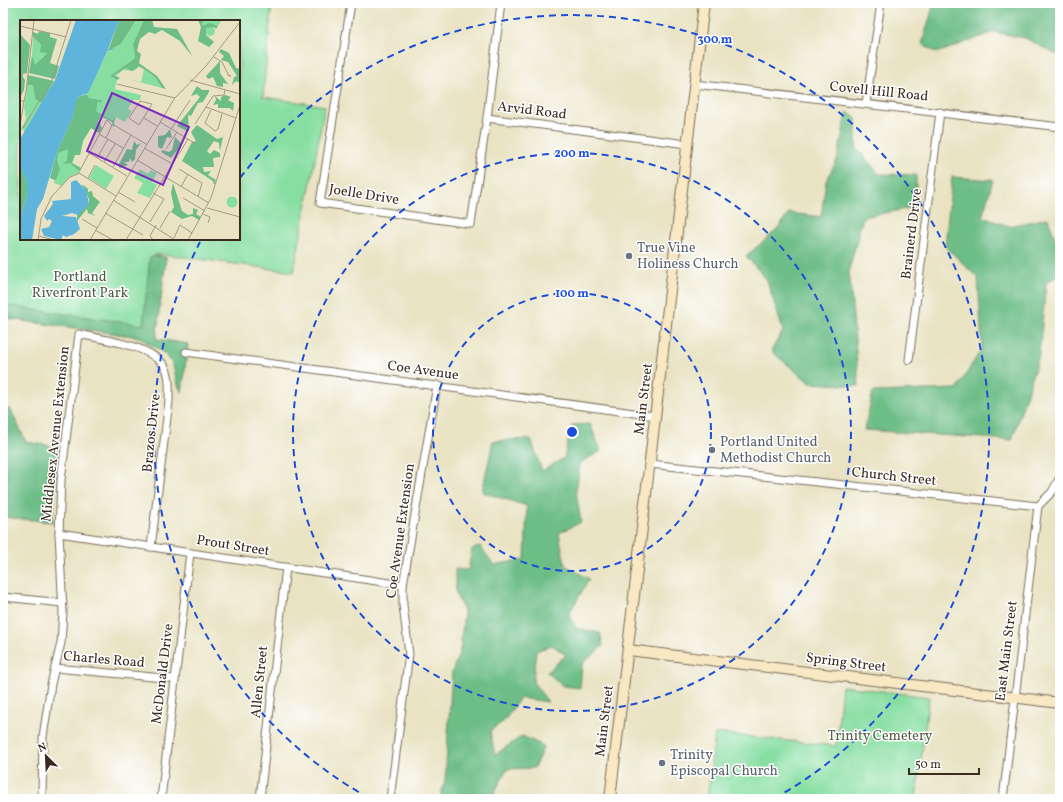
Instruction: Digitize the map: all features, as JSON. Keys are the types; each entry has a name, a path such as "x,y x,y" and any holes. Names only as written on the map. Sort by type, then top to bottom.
{"main road":[{"name":"Main Street","path":"610,799 704,3"},
{"name":"Spring Street","path":"628,650 1015,697 1060,704"}],"street":[{"name":"Joelle Drive","path":"351,3 320,203 471,224 487,118"},
{"name":"Arvid Road","path":"501,3 487,118 687,144"},
{"path":"866,103 881,3"},
{"name":"Covell Hill Road","path":"694,84 1060,127"},
{"name":"Brainerd Drive","path":"909,360 940,112"},
{"name":"Middlesex Avenue Extension","path":"42,799 43,738 55,668 61,643 62,603 59,533 62,480 79,334"},
{"name":"Brazos Drive","path":"79,334 133,346 149,353 164,365 169,382 169,401 151,547"},
{"name":"Coe Avenue","path":"186,352 656,416"},
{"name":"Coe Avenue Extension","path":"390,799 409,654 403,605 403,585 437,386"},
{"name":"Church Street","path":"650,464 1038,506"},
{"path":"1038,506 1052,492 1060,477"},
{"name":"East Main Street","path":"1003,799 1038,506"},
{"name":"Prout Street","path":"59,533 403,585"},
{"name":"McDonald Drive","path":"161,799 190,553"},
{"name":"Allen Street","path":"260,799 286,567"},
{"path":"3,597 62,603"},
{"name":"Charles Road","path":"55,668 175,679"}],"green space":[{"name":"Portland Riverfront Park","path":"3,3 272,3 263,97 325,106 294,272 161,254 155,255 166,257 156,339 188,344 182,392 179,388 173,365 168,357 140,337 3,318"},
{"path":"934,3 1060,3 1060,53 1055,54 1025,38 994,32 937,53 922,44"},
{"path":"847,112 856,118 856,147 879,174 916,175 916,207 863,217 849,270 859,386 810,383 771,351 783,331 767,280 746,256 777,230 789,213 821,217 826,181 837,160"},
{"path":"952,177 993,180 982,217 1009,226 1048,218 1060,254 1060,274 1046,283 1039,355 1012,440 864,430 873,392 957,389 982,348 978,278 945,246"},
{"path":"150,257 166,257 156,339 188,344 182,392 179,388 173,365 168,357 140,337 3,318 3,305 143,325"},
{"path":"3,406 11,410 26,442 60,447 52,522 3,517"},
{"path":"590,424 601,451 580,463 576,492 581,522 559,533 565,565 589,579 569,614 576,628 600,633 603,646 582,664 580,688 563,686 547,672 566,655 552,645 536,651 533,682 548,702 520,698 504,721 490,731 495,755 522,736 544,746 534,768 507,769 491,799 440,799 445,780 452,672 460,651 464,612 456,594 455,569 468,570 472,549 480,546 494,565 525,559 527,506 482,492 493,441 531,439 542,471 564,458 572,425"},
{"name":"Trinity Cemetery","path":"842,686 929,697 916,799 707,799 715,733 836,746"}],"place":[{"name":"True Vine Holiness Church","path":"629,256"},
{"name":"Portland United Methodist Church","path":"712,450"},
{"name":"Trinity Episcopal Church","path":"662,763"}]}
